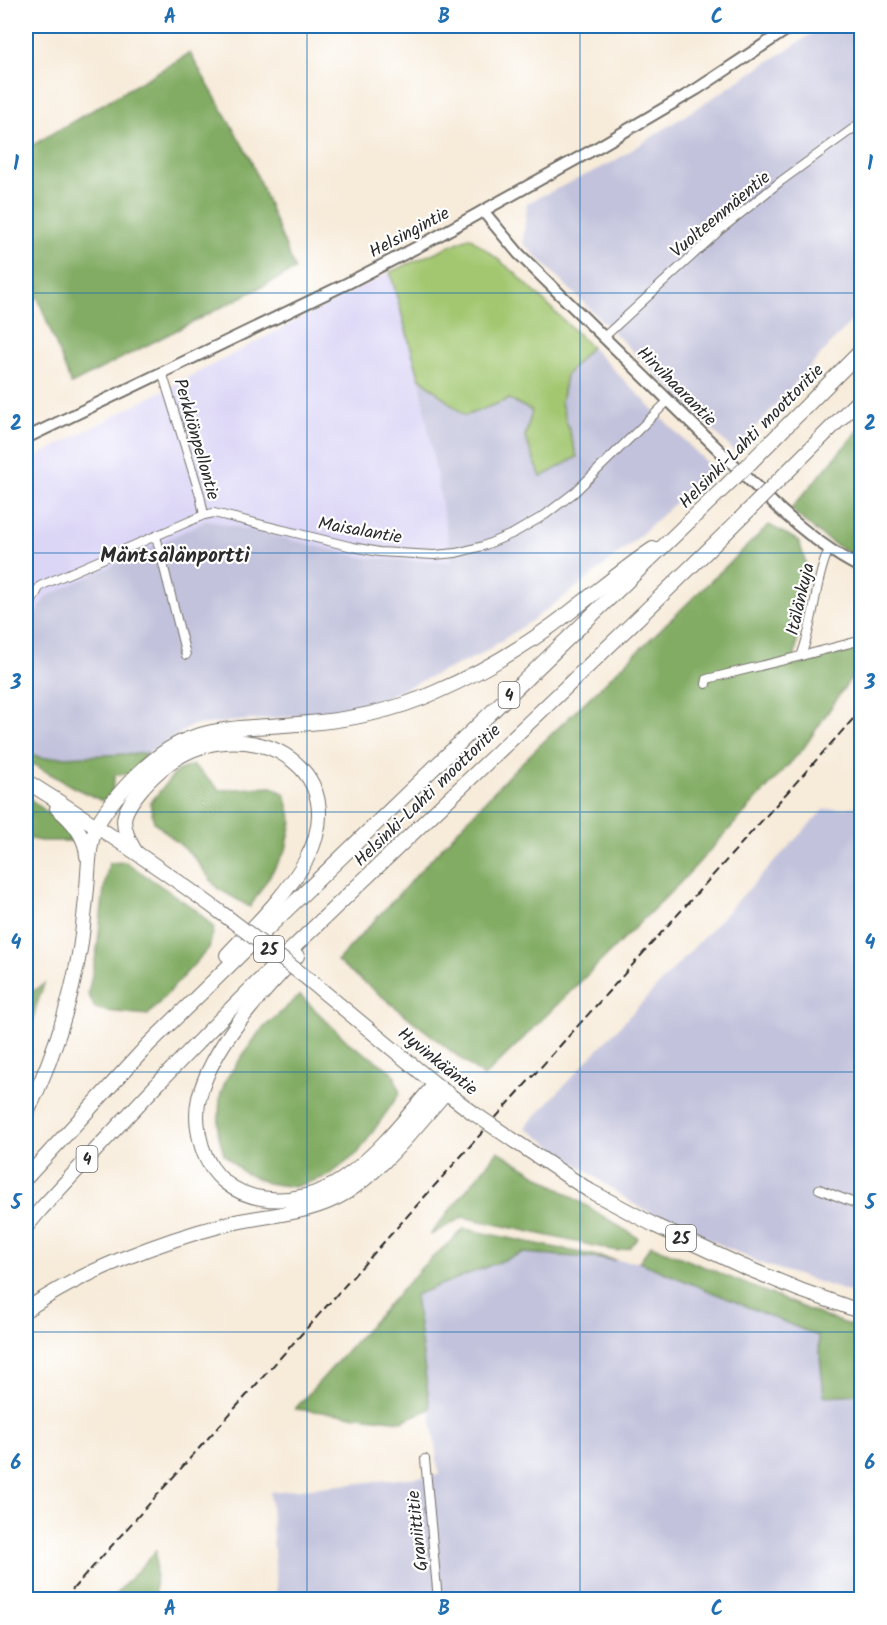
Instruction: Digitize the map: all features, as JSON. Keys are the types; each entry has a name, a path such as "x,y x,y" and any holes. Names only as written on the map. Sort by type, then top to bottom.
{"highway":[{"name":"Helsinki-Lahti moottoritie","path":"26,1178 148,1045 365,833 688,524 861,350"},
{"name":"Helsinki-Lahti moottoritie","path":"26,1227 193,1046 443,803 668,590 861,396"},
{"path":"26,1115 54,1050 72,988 85,916 93,834 108,807 150,763 167,750 200,735 333,720 373,712 434,693 467,678 534,638 688,524"},
{"path":"135,851 126,836 123,819 135,796 166,765 187,752 203,746 236,742 269,748 284,754 304,770 318,798 320,815 318,830 306,860 295,878 148,1045"},
{"path":"26,781 65,814 77,828 87,850 88,872"},
{"name":"Hyvinkääntie","path":"26,781 97,825 231,920 308,979 440,1088 590,1191 656,1226 742,1266 861,1312"},
{"path":"405,841 274,981 234,1030 213,1065 200,1095 197,1131 210,1167 237,1190 256,1198 298,1199 311,1196 343,1179 371,1156 412,1111 440,1088"},
{"path":"26,1310 78,1280 157,1245 228,1224 314,1207 334,1199 355,1186 386,1158 440,1088"}],"main road":[{"name":"Helsingintie","path":"26,438 348,283 427,242 600,147 687,95 792,26"},
{"name":"Hirvihaarantie","path":"483,211 519,254 795,523 828,549 861,568"}],"street":[{"name":"Vuolteenmäentie","path":"604,337 720,230 781,181 861,122"},
{"name":"Perkkiönpellontie","path":"162,372 204,515"},
{"name":"Maisalantie","path":"26,612 40,586 204,515 214,513 379,552 434,555 483,546 514,533 545,515 575,492 668,400"},
{"path":"156,536 186,655"},
{"name":"Itälänkuja","path":"801,656 808,637 819,574 828,549"},
{"name":"Itälänkuja","path":"706,684 707,679 861,640"},
{"path":"819,1189 861,1206"},
{"name":"Graniittitie","path":"425,1459 438,1599"}],"shaded area":[{"path":"824,26 861,26 861,310 734,451 523,243 527,203 613,162"},
{"path":"390,272 419,377 453,562 367,558 207,520 26,629 26,462"},
{"path":"591,347 712,468 634,541 534,619 480,655 380,699 323,714 193,725 148,753 41,758 26,750 26,629 46,597 208,520 367,558 452,562 419,377 465,416 509,399 532,411 525,437 577,457 561,403 566,375"},
{"path":"861,806 861,1296 760,1263 635,1205 525,1127 823,810"},
{"path":"522,1253 639,1262 818,1336 824,1395 861,1394 861,1599 277,1599 270,1492 439,1475 415,1295"}],"green space":[{"path":"190,53 250,158 295,270 71,384 38,298 26,294 26,268 30,266 26,231 26,149"},
{"path":"470,237 514,272 591,347 566,375 561,403 577,457 541,477 525,437 532,411 509,399 465,416 419,377 390,272"},
{"path":"861,427 861,559 824,537 791,509"},
{"path":"769,525 799,541 806,564 794,665 861,649 861,663 803,749 680,883 484,1077 337,961 510,774"},
{"path":"26,751 41,758 148,753 129,774 115,775 111,795 102,801 26,760"},
{"path":"193,765 220,790 272,787 285,794 292,821 286,850 250,907 217,888 192,855 154,822 150,803 177,771"},
{"path":"26,796 59,821 76,841 40,841 26,838"},
{"path":"126,862 196,910 214,928 209,948 148,1015 95,1008 88,994 97,950 109,863"},
{"path":"44,984 36,1007 26,1050 26,996"},
{"path":"300,995 349,1043 393,1072 400,1093 358,1153 328,1176 294,1187 267,1183 243,1172 224,1154 218,1133 220,1097 226,1079 260,1031"},
{"path":"498,1151 638,1238 629,1248 617,1251 463,1217 430,1235"},
{"path":"464,1229 616,1260 522,1253 415,1295 430,1409 402,1421 295,1409 423,1266"},
{"path":"651,1245 826,1317 861,1329 861,1394 824,1396 818,1336 639,1262"},
{"path":"156,1551 155,1599 111,1599"}],"railway":[{"path":"63,1600 862,709"}],"district":[{"name":"Mäntsälänportti","path":"175,555"}]}
